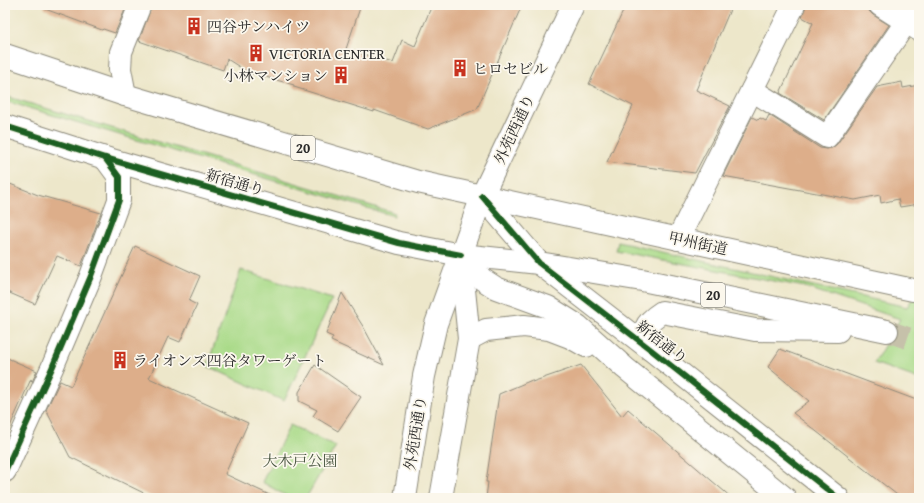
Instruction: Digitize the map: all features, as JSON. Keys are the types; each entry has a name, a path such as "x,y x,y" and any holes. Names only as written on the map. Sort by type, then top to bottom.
{"main road":[{"path":"125,95 120,69 121,52 140,5"},
{"name":"外苑西通り","path":"404,498 424,376 436,324 482,196 573,5"},
{"path":"678,239 794,5"},
{"path":"752,90 827,137 915,19 880,5"},
{"name":"20","path":"5,56 125,95 418,182 482,196"},
{"name":"新宿通り","path":"5,126 105,158 399,243 461,254"},
{"path":"5,471 52,368 91,276 119,200 119,177 105,158"},
{"name":"甲州街道","path":"482,196 913,290"},
{"name":"新宿通り","path":"482,196 539,263 838,498"},
{"path":"461,254 482,279 496,288 548,307 578,326 774,495"},
{"name":"20","path":"461,254 539,263 642,280 887,331 755,330 662,312 649,320 646,327 645,338 650,349"},
{"name":"外苑西通り","path":"441,498 469,339 461,254"},
{"path":"469,339 486,330 524,326 549,329 570,337 625,368"}],"green space":[{"path":"5,96 395,213 394,216 5,101"},
{"path":"618,242 907,307 919,288 919,379 874,363 900,319 805,287 616,251"},
{"path":"241,270 332,299 284,401 207,366"},
{"name":"大木戸公園","path":"290,425 336,446 306,498 290,498 262,482"}],"building":[{"path":"44,5 127,5 115,33 102,30 45,9"},
{"path":"152,5 361,5 346,49 393,63 402,40 415,46 432,5 522,5 477,109 428,129 374,110 374,112 294,87 294,85 249,73 227,59 223,70 139,41"},
{"path":"626,5 732,5 696,90 730,106 695,173 607,162 633,106 589,84"},
{"path":"806,5 868,5 869,11 873,15 889,25 824,120 780,93 813,23 802,17"},
{"path":"902,82 903,88 919,85 919,204 900,207 898,199 881,203 880,195 855,200 723,176 752,117 758,120 760,118 766,121 769,115 820,148 832,148 837,144 877,87"},
{"path":"5,182 38,195 101,213 81,266 57,256 35,304 5,291"},
{"name":"ライオンズ四谷タワーゲート","path":"135,246 200,276 189,301 197,305 180,342 168,337 149,378 248,423 225,474 276,498 154,498 70,457 46,410 60,381 71,386"},
{"path":"342,293 364,328 384,365 331,341 333,337 326,334"},
{"path":"780,349 919,401 919,498 901,498 793,413 809,401 768,367"},
{"path":"5,357 37,371 32,382 31,379 5,438"},
{"path":"315,365 361,397 338,431 313,416 317,410 299,401 299,392"},
{"path":"581,365 622,416 628,409 732,498 486,498 488,482 486,482 499,394 532,380 532,382"}],"tunnel":[{"path":"887,331 919,342"}],"cycle path":[{"path":"5,126 105,158 399,243 461,255"},
{"path":"5,471 52,368 91,276 119,200 119,177 105,158"},
{"path":"482,196 539,263 838,498"}],"place":[{"name":"四谷サンハイツ","path":"194,26"},
{"name":"VICTORIA CENTER","path":"256,53"},
{"name":"ヒロセビル","path":"460,68"},
{"name":"小林マンション","path":"341,75"},
{"name":"ライオンズ四谷タワーゲート","path":"120,360"}]}
